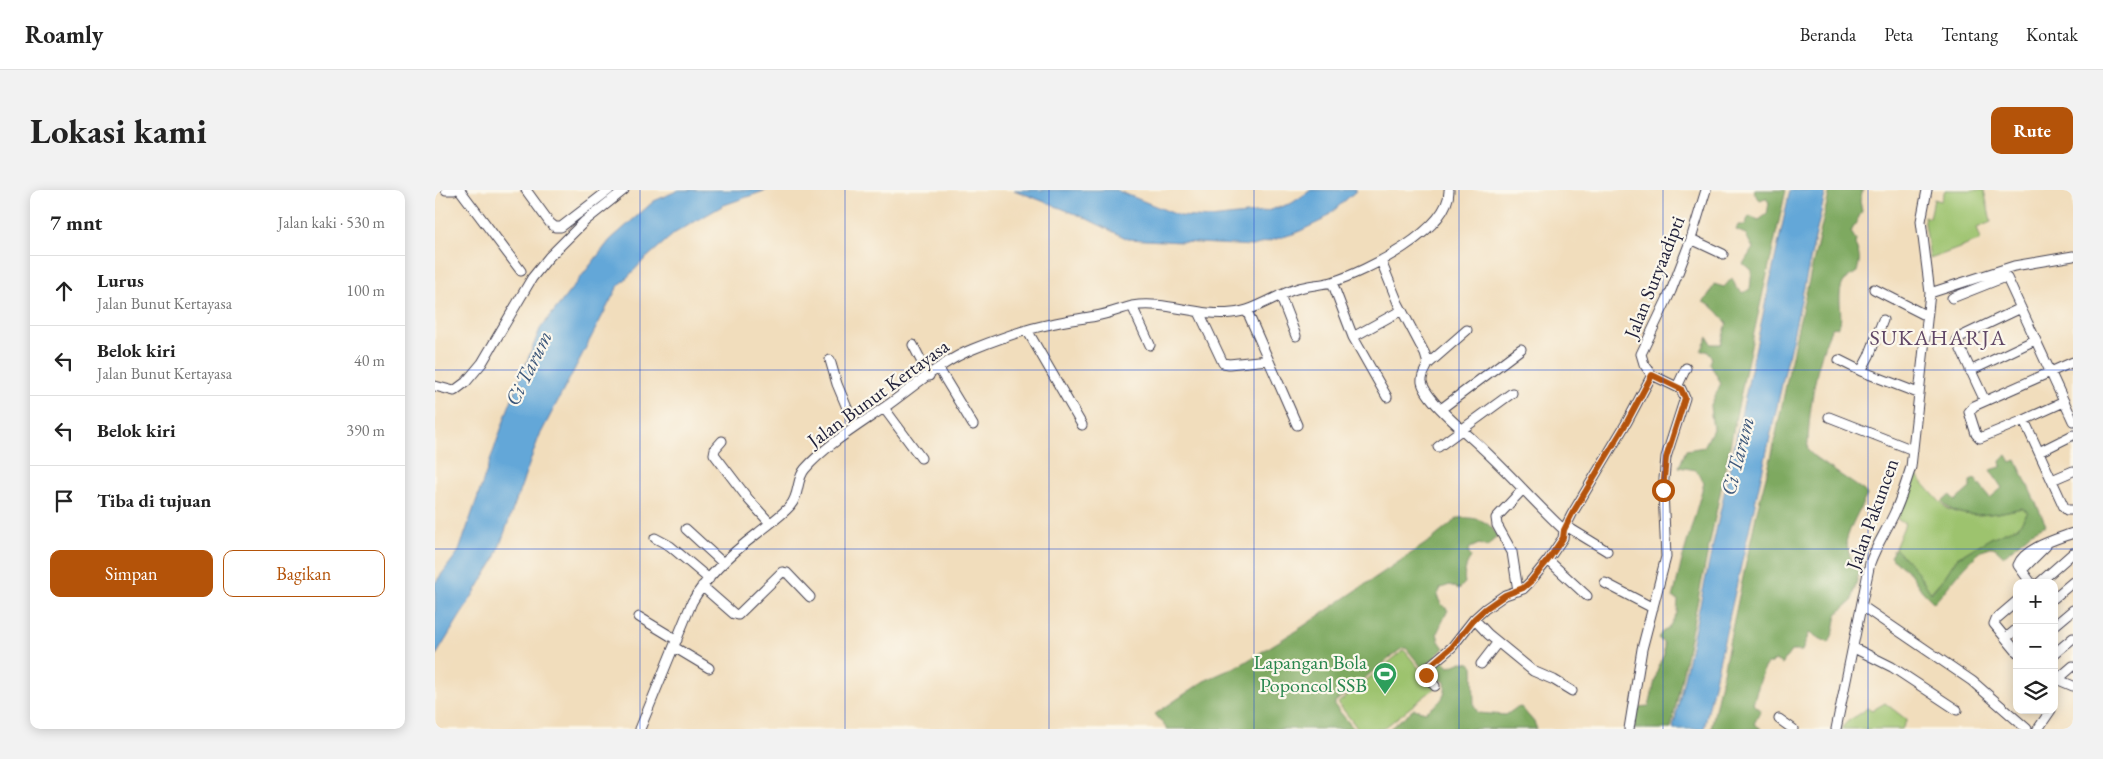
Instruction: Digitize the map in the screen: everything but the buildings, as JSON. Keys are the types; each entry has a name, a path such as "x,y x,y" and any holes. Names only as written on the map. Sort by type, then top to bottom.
{"street":[{"path":"446,190 454,190"},
{"path":"460,190 521,271"},
{"path":"526,190 550,223 555,226 561,226 609,190"},
{"path":"435,386 454,391 466,382 482,363 532,278 585,221 624,190"},
{"name":"Jalan Bunut Kertayasa","path":"642,729 692,602 705,583 723,563 790,506 794,500 801,474 805,470 855,427 948,361 971,349 1027,330 1097,316 1131,306 1171,307 1199,312 1233,314 1247,310 1297,288 1332,282 1381,261 1410,244 1445,206 1449,190"},
{"name":"Jalan Suryaadipti","path":"1652,375 1644,364 1641,354 1668,298 1691,239 1706,190"},
{"name":"Jalan Pakuncen","path":"1836,729 1870,563 1877,545 1893,516 1911,466 1930,293 1921,221 1927,190"},
{"path":"1691,239 1723,254"},
{"path":"1930,293 2014,266 2073,256"},
{"path":"1381,261 1428,364"},
{"path":"1952,298 2005,277 2008,280 2073,421"},
{"path":"1332,282 1353,336 1387,398"},
{"path":"1874,289 1927,316"},
{"path":"1280,296 1297,336"},
{"path":"1131,306 1150,344"},
{"path":"1985,401 1957,344 1958,338 2021,308"},
{"path":"1247,310 1297,425"},
{"path":"1353,336 1402,310"},
{"path":"1199,312 1223,363 1269,360"},
{"path":"1861,371 1883,320"},
{"path":"1027,330 1082,426"},
{"path":"1467,330 1428,364 1422,376 1422,382 1441,409 1565,528 1607,551"},
{"path":"1970,371 2035,340"},
{"path":"913,345 929,376"},
{"path":"1441,409 1521,349"},
{"path":"2064,402 1980,438 1976,434 1969,412 1974,406 2073,356"},
{"path":"830,360 837,384 855,427"},
{"path":"1839,360 1861,371 1918,393"},
{"path":"2049,368 2073,362"},
{"path":"1677,387 1686,368"},
{"path":"939,369 973,425"},
{"path":"1435,686 1426,675 1426,669 1460,638 1474,619 1497,600 1518,591 1530,582 1548,560 1563,538 1565,528 1646,389 1652,375 1677,387 1684,394 1685,398 1665,464 1664,506 1667,548 1665,565 1637,673 1629,729"},
{"path":"1438,447 1463,431 1512,393"},
{"path":"884,408 921,458"},
{"path":"1829,417 1913,450"},
{"path":"2024,420 2053,480 2063,506 2067,510 2073,510"},
{"path":"2039,452 2073,435"},
{"path":"722,441 715,449 714,454 749,500 770,523"},
{"path":"2053,480 2073,471"},
{"path":"1518,591 1512,552 1496,518 1523,489"},
{"path":"686,528 723,563"},
{"path":"2028,579 2018,565 2020,561 2041,544 2073,533"},
{"path":"655,538 670,546 734,614 737,615 781,572 787,573 810,597"},
{"path":"2044,579 2073,553"},
{"path":"1548,560 1587,596"},
{"path":"2058,595 2073,582"},
{"path":"1605,583 1653,608"},
{"path":"2013,605 1996,619 1995,624 2013,647"},
{"path":"1862,606 1972,681 2027,729"},
{"path":"2056,624 2073,610"},
{"path":"639,617 709,668"},
{"path":"1474,619 1533,671 1554,680 1572,691"},
{"path":"2006,638 2013,632"},
{"path":"2058,651 2073,638"},
{"path":"1481,664 1498,642"},
{"path":"1853,648 1893,667 1957,710"},
{"path":"2058,677 2073,666"},
{"path":"2058,679 2073,686"},
{"path":"2038,729 2048,714"},
{"path":"1779,719 1793,729"}],"green space":[{"path":"1755,190 1786,190 1747,364 1671,729 1634,729 1637,707 1649,706 1658,668 1664,654 1664,643 1658,638 1662,632 1668,629 1677,613 1678,600 1673,598 1704,483 1696,470 1679,467 1686,450 1704,447 1713,429 1710,407 1721,383 1710,364 1712,357 1707,351 1701,351 1708,337 1711,344 1721,344 1727,323 1719,313 1703,302 1708,297 1714,284 1724,287 1732,278 1736,287 1743,293 1750,289 1752,270 1743,264 1753,248 1745,234 1736,230 1738,225 1745,225 1749,216 1759,220 1767,214 1769,203 1766,198 1760,200 1754,193"},
{"path":"1830,190 1863,190 1860,201 1862,211 1851,232 1856,240 1855,245 1859,261 1857,272 1847,278 1843,284 1840,295 1840,323 1838,327 1832,328 1822,353 1812,399 1808,450 1816,458 1867,495 1852,524 1846,542 1852,563 1861,564 1852,601 1837,614 1834,631 1829,643 1809,633 1802,651 1791,651 1782,664 1775,660 1764,668 1753,704 1761,710 1754,724 1762,729 1711,729 1757,511 1772,454 1796,336"},
{"path":"1945,190 1984,190 1991,222 1977,228 1981,240 1930,259 1924,216 1930,218 1934,199 1941,201"},
{"path":"2007,455 2011,462 2016,460 2046,525 2030,533 2004,556 1993,547 1985,549 1961,571 1934,603 1922,591 1910,573 1890,557 1895,548 1917,571 1931,593 1957,558 1991,538 2019,526 2028,512 2022,508 1980,515 1959,512 1942,502 1950,495 1955,501 1970,488 1970,481 1975,479 1990,498 2002,488 1990,470 2001,467 2000,461"},
{"path":"1913,471 1948,509 1975,515 2022,508 2028,512 2019,526 1991,538 1957,558 1946,575 1930,593 1917,571 1895,548 1905,524 1897,519 1906,499"},
{"path":"1458,518 1481,520 1494,530 1497,536 1487,547 1479,544 1470,548 1468,552 1471,557 1465,570 1465,583 1459,589 1450,585 1441,588 1437,596 1441,604 1448,610 1437,633 1439,641 1444,648 1423,669 1406,648 1401,649 1335,702 1335,706 1354,729 1167,729 1155,714 1204,681 1242,664 1302,627 1431,540"},
{"path":"1404,650 1435,688 1383,729 1358,729 1338,703"},
{"path":"1443,660 1449,667 1462,662 1470,663 1473,666 1474,705 1478,713 1506,715 1521,707 1534,722 1537,729 1389,729 1414,709 1426,712 1441,700 1445,692 1445,682 1441,680 1436,682 1429,674"},
{"path":"1885,703 1907,720 1902,729 1841,729 1847,722 1867,708 1873,710"}],"water":[{"name":"Ci Tarum","path":"679,190 767,190 724,205 675,233 644,260 617,288 539,437 495,559 435,657 435,583 459,551 508,409 540,329 610,240 654,201"},
{"path":"1014,190 1116,190 1180,216 1210,218 1264,212 1292,203 1311,190 1357,190 1323,220 1296,233 1253,246 1128,239 1081,216"},
{"name":"Ci Tarum","path":"1790,190 1826,190 1704,729 1673,729"}],"place":[{"name":"Lapangan Bola Poponcol SSB","path":"1385,695"}],"district":[{"name":"SUKAHARJA","path":"1938,337"}],"route":[{"path":"1426,675 1426,669 1452,647 1467,631 1474,619 1497,600 1523,588 1539,572 1563,538 1564,530 1572,514 1646,389 1652,375 1681,389 1685,398 1666,458 1663,490"}]}
